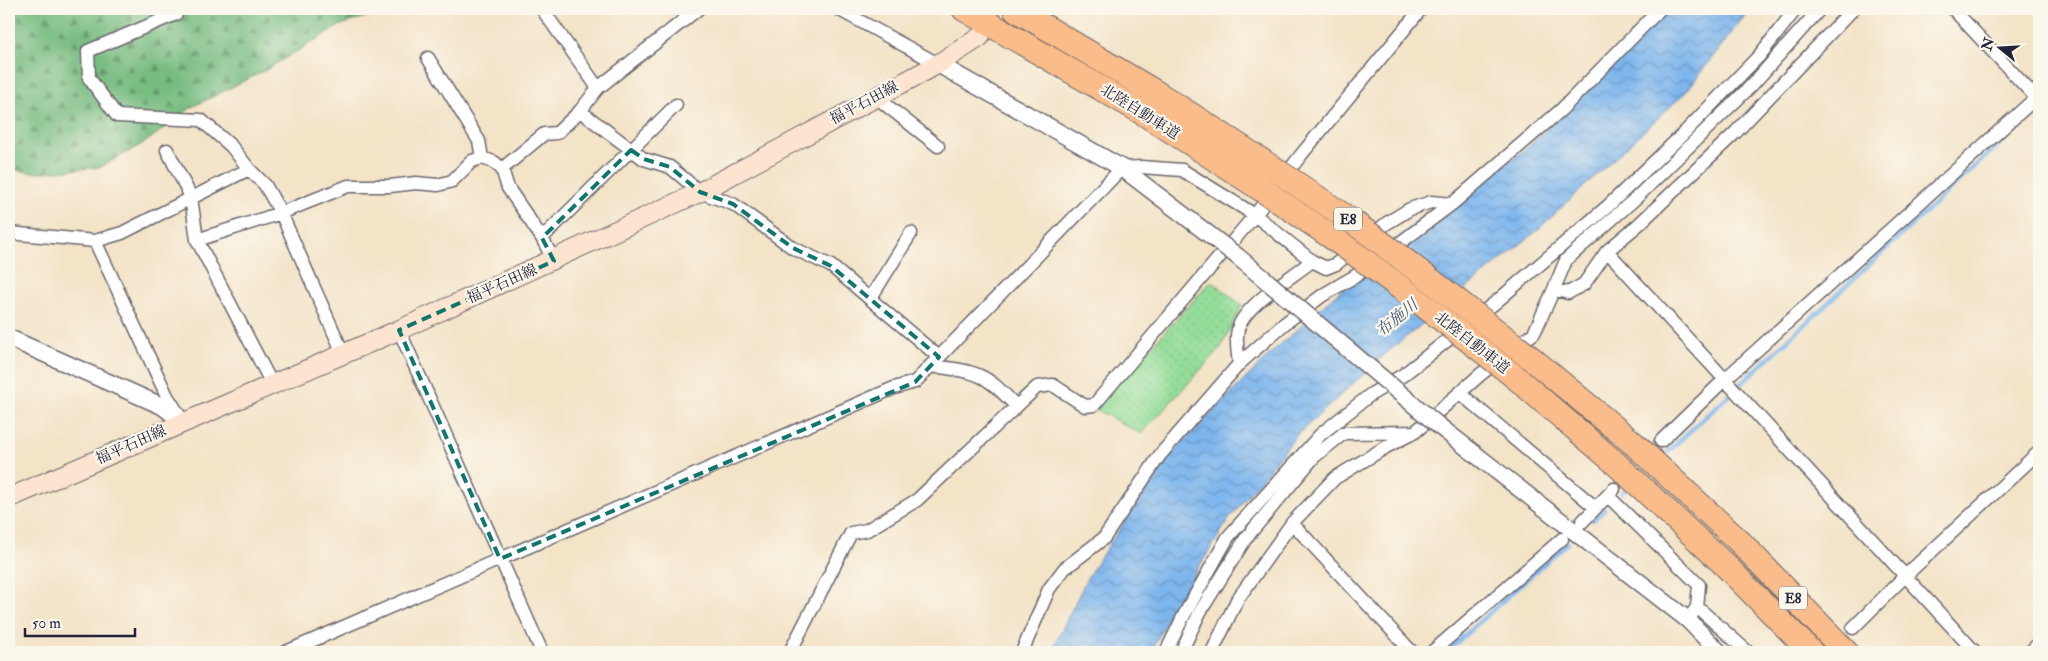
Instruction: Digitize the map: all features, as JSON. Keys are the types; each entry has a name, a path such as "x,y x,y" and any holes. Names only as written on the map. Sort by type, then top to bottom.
{"highway":[{"name":"北陸自動車道","path":"964,9 1140,111 1240,174 1333,238 1427,307 1514,376 1614,460 1724,564 1811,652"},
{"name":"北陸自動車道","path":"1015,9 1155,92 1254,154 1359,226 1446,291 1633,443 1740,543 1846,652"}],"main road":[{"name":"福平石田線","path":"9,498 399,330 554,261 700,192 938,64 980,37"}],"street":[{"path":"542,9 598,88"},
{"path":"502,169 544,134 557,133 580,111 598,88 698,9"},
{"path":"838,9 1122,168 1237,256 1439,426 1692,613 1748,652"},
{"path":"790,652 851,533 867,530 917,500 1037,387 1053,385 1085,406 1094,404 1255,215 1421,9"},
{"path":"1022,652 1049,589 1064,569 1104,538 1160,455 1239,364 1284,324 1323,295 1357,275 1452,204 1560,110 1660,9"},
{"path":"1166,652 1183,617 1228,537 1321,434 1370,395 1403,375 1496,302 1608,206 1682,136 1759,56 1796,9"},
{"path":"1212,652 1237,600 1292,523 1335,478 1415,432 1461,394 1481,374 1534,333 1566,260 1636,198 1751,86 1820,9"},
{"path":"1554,289 1568,293 1584,284 1607,251 1638,225 1735,133 1853,9"},
{"path":"1662,441 1724,379 2038,98 1952,9"},
{"path":"176,14 88,51 89,78 117,116 201,120 230,146 265,185 281,214 343,353"},
{"path":"428,58 479,141 482,158"},
{"path":"876,97 938,146"},
{"path":"542,238 676,105"},
{"path":"580,111 644,159 670,167 700,192 733,204 793,248 831,266 939,357"},
{"path":"167,150 191,197 197,240 272,384"},
{"path":"197,240 281,214 348,186 390,186 416,183 438,185 452,181 472,162 482,158 494,162 502,169 508,188 542,238 554,261"},
{"path":"286,652 894,388 915,382 1122,168 1141,167 1182,170 1255,215 1312,262 1326,268 1336,264 1387,223 1410,209 1431,202 1452,204"},
{"path":"9,233 95,241 122,234 249,168"},
{"path":"870,299 911,233"},
{"path":"95,241 168,396 184,422"},
{"path":"1607,251 1976,652"},
{"path":"1239,364 1238,329 1245,314 1312,262"},
{"path":"399,330 542,652"},
{"path":"9,338 162,406 184,422"},
{"path":"930,366 980,376 997,388 1016,406"},
{"path":"1461,394 1596,508"},
{"path":"1181,652 1200,612 1246,538 1314,458 1344,433 1415,432"},
{"path":"1853,628 1906,575 2039,452"},
{"path":"1582,522 1611,492 1699,585 1692,613 1719,652"},
{"path":"1292,523 1412,652"},
{"path":"1432,652 1562,539"},
{"path":"2030,652 2039,644"}],"highlighted area":[{"path":"631,150 644,159 670,167 700,192 733,204 793,248 831,266 939,357 915,382 500,559 399,330 554,261 542,238"}],"green space":[{"path":"9,9 388,9 339,26 264,71 192,107 146,142 101,167 36,173 9,169"},
{"path":"1211,281 1242,305 1220,349 1141,434 1095,409"}],"water":[{"name":"布施川","path":"1670,9 1750,9 1685,93 1532,235 1389,351 1297,435 1229,519 1171,612 1151,652 1051,652 1088,576 1169,456 1273,351 1424,215 1526,149"}],"waterway":[{"path":"1661,458 2039,107"},
{"path":"1622,492 1629,487"},
{"path":"1593,520 1605,509"},
{"path":"1446,652 1567,543"}],"tunnel":[{"path":"1614,489 1661,441"}]}
